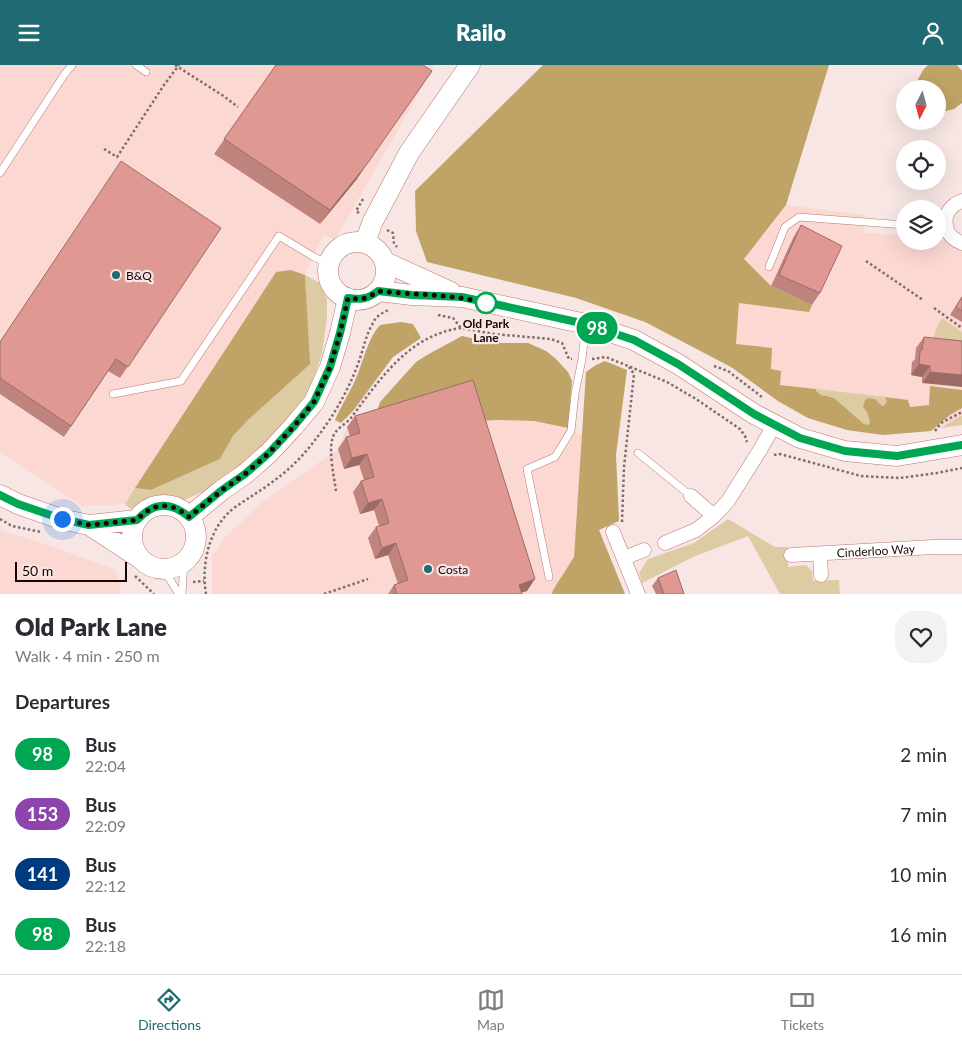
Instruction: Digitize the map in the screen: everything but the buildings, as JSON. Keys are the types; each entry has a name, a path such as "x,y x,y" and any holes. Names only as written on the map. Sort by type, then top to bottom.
{"street":[{"path":"365,243 372,223 409,153 464,68"},
{"path":"946,215 952,206 962,201"},
{"path":"946,229 951,237 962,243"},
{"path":"392,256 382,285 378,291 364,299 356,300 340,294 330,281 328,272 333,255 347,244 365,243 392,256 462,297"},
{"path":"378,291 412,295 462,297 586,324 634,340 678,364 774,425 800,438 845,451 897,456 962,445"},
{"path":"189,517 269,453 314,402 330,367 348,298"},
{"path":"665,543 706,523 728,501 774,425"},
{"path":"0,495 18,504 62,519 89,525 137,520"},
{"path":"690,496 714,516"},
{"path":"162,505 172,506 181,510 189,517 194,526 196,541 191,555 184,562 174,567 163,569 155,568 148,564 138,567 132,540 133,530 137,520 144,513 162,505"},
{"path":"89,525 138,567"},
{"path":"613,533 638,594"},
{"name":"Cinderloo Way","path":"791,555 962,547"},
{"path":"624,558 644,550"},
{"path":"820,554 820,575"}],"lane":[{"path":"0,173 72,65"},
{"path":"136,65 146,72"},
{"path":"769,267 784,227 800,217 896,224"},
{"path":"112,394 181,381 279,236 329,264"},
{"path":"549,577 527,469 555,457 571,431 586,324"},
{"path":"638,453 690,496"},
{"path":"180,594 184,562"},
{"path":"163,569 180,594"}],"path":[{"path":"104,149 117,157 177,66 238,107"},
{"path":"372,223 393,233 392,256"},
{"path":"866,261 923,300"},
{"path":"934,308 962,327"},
{"path":"206,594 204,581 207,553 219,523 233,509 275,480 295,463 316,440 347,390 359,363 372,323 381,313 393,309"},
{"path":"429,313 453,318 461,328"},
{"path":"336,491 330,447 333,435 348,421 396,361 419,343 448,330 461,328 494,334 551,339 562,343 570,359 606,357 666,382 696,399 740,429 747,443 760,450"},
{"path":"934,432 941,423 962,413"},
{"path":"0,520 12,526 46,533"},
{"path":"138,567 154,594"},
{"path":"324,594 368,579"}],"shaded area":[{"path":"0,65 435,65 335,240 324,234 305,275 291,270 276,272 125,504 82,506 0,452"},
{"path":"543,65 829,65 786,205 744,259 771,286 812,305 809,312 739,303 736,344 772,348 771,369 781,371 780,385 816,389 822,396 834,398 864,424 868,425 870,422 867,412 863,407 865,400 868,398 875,399 882,406 887,401 885,397 908,400 910,407 929,405 930,386 962,390 962,408 950,415 931,431 883,435 847,430 808,418 778,401 731,367 645,322 576,298 427,262 416,231 415,191"},
{"path":"928,65 957,65 962,71 962,103 954,109 946,111 946,80 918,80"},
{"path":"786,205 866,215 864,233 896,235 896,250 946,250 946,242 957,248 962,248 962,425 931,431 883,435 847,430 808,418 778,401 731,367 736,344 739,303 809,312 771,286 744,259"},
{"path":"291,270 305,275 310,364 249,419 233,436 220,459 151,490 135,488 276,272"},
{"path":"305,275 320,283 327,299 327,318 322,353 311,389 304,400 261,451 205,491 184,500 156,502 132,510 125,504 135,488 151,490 220,459 233,436 309,364"},
{"path":"942,318 962,332 962,350 931,347 936,329"},
{"path":"401,322 413,324 421,338 393,357 353,411 341,423 335,420 353,385 375,331 380,325"},
{"path":"462,336 494,343 528,343 546,351 556,359 568,372 572,381 568,428 534,421 480,421 377,411 380,402 416,362"},
{"path":"605,361 627,370 616,455 619,521 599,530 625,594 552,594 574,557 586,372"},
{"path":"816,389 885,397 887,401 884,406 879,404 867,412 870,422 868,425 864,424 834,398 822,396"},
{"path":"962,415 962,425 941,428"},
{"path":"497,420 534,421 568,428 582,435 574,557 552,594 212,594 212,557 226,536 264,501 338,449 347,427"},
{"path":"728,519 775,547 788,547 788,567 806,565 812,571 813,581 839,580 840,594 780,594 748,536 693,557 642,583 639,573 648,559 694,543"},
{"path":"0,530 116,570 121,594 0,594"}],"bus line":[{"name":"98","path":"0,495 18,504 62,519 89,525 137,520 152,508 162,505 172,506 181,510 189,517 245,474 269,453 294,426 314,402 330,367 348,298 364,299 378,291 412,295 462,297 586,324 634,340 678,364 754,414 800,438 845,451 897,456 962,445"}],"place":[{"name":"B&Q","path":"116,275"},
{"name":"Old Park Lane","path":"486,303"},
{"name":"Costa","path":"428,569"}],"route":[{"path":"62,519 89,525 137,520 152,508 162,505 172,506 181,510 189,517 245,474 269,453 314,402 330,367 348,298 364,299 378,291 412,295 462,297 486,303"}]}
